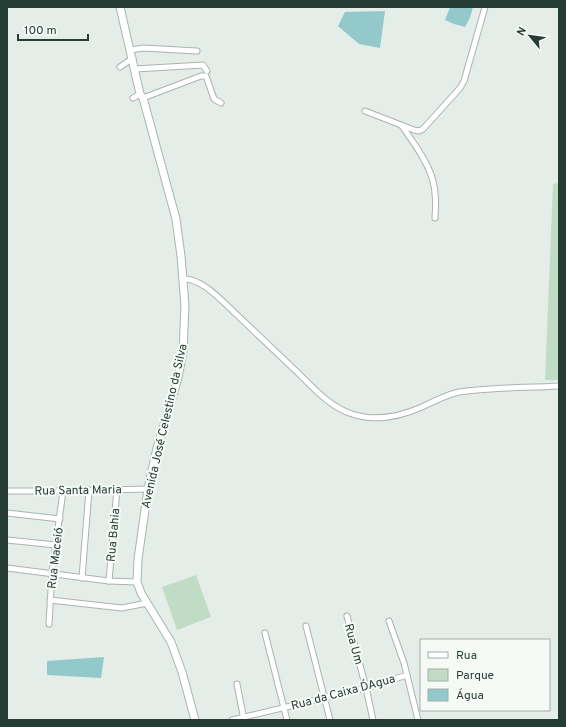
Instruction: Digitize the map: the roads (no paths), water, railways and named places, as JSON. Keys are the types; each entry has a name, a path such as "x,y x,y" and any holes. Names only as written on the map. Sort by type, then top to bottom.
{"street":[{"name":"Avenida José Celestino da Silva","path":"120,7 142,96 176,219 185,306 183,351 176,384 157,448 148,489 138,559 137,582 147,604 163,628 178,660 195,720"},
{"path":"365,111 414,130 421,130 460,88 468,72 485,7"},
{"path":"131,50 144,48 197,51"},
{"path":"120,67 133,58"},
{"path":"135,69 203,65 207,71"},
{"path":"133,98 201,76 206,76 214,99 222,103"},
{"path":"402,125 423,158 433,180 436,199 436,218"},
{"path":"183,279 195,281 218,297 321,395 340,409 352,414 383,418 397,416 457,393 559,386"},
{"name":"Rua Bahia","path":"109,581 117,489"},
{"name":"Rua Santa Maria","path":"7,490 63,491 148,489"},
{"path":"82,578 89,490"},
{"name":"Rua Maceió","path":"49,624 52,573 63,491"},
{"path":"7,513 60,519"},
{"path":"7,540 56,545"},
{"path":"7,568 109,581 137,582"},
{"path":"50,600 122,608 147,604"},
{"name":"Rua Um","path":"347,616 373,720"},
{"path":"389,621 407,675 418,720"},
{"path":"306,626 330,720"},
{"path":"265,633 287,720"},
{"name":"Rua da Caixa D´Agua","path":"232,720 244,719 284,707 366,688 407,675"},
{"path":"237,684 244,719"}],"water":[{"path":"450,7 473,7 470,18 465,27 445,20"},
{"path":"385,11 380,48 359,44 338,26 345,12"},
{"path":"104,657 101,678 47,675 47,661"}]}
